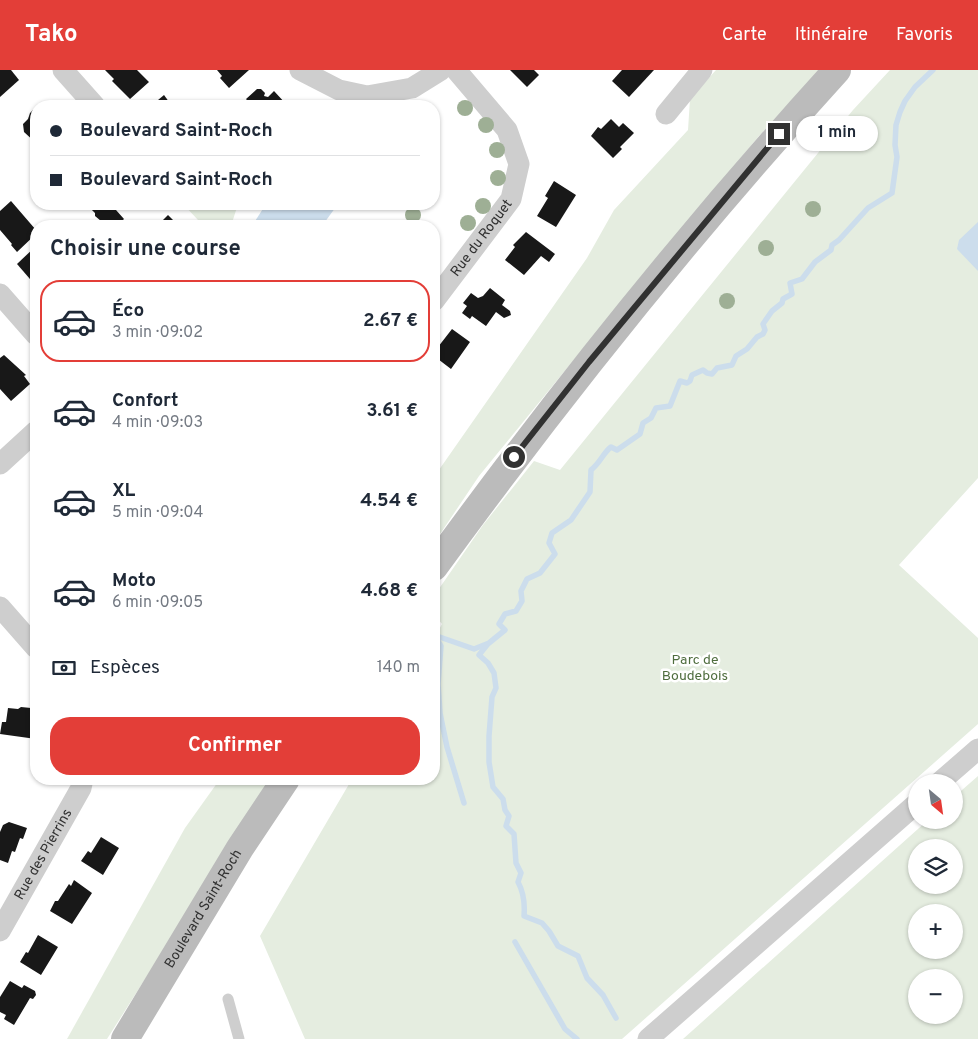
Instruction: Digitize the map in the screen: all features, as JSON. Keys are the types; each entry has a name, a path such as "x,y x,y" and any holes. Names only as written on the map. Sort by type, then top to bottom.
{"main road":[{"path":"440,559 514,457 589,362 767,147 837,70"},
{"name":"Boulevard Saint-Roch","path":"125,1039 240,848 282,785"}],"street":[{"path":"63,70 89,100"},
{"path":"300,70 339,90 367,96 412,88 441,70"},
{"name":"Rue du Roquet","path":"440,293 511,199 519,164 507,130 456,70"},
{"path":"666,114 702,70"},
{"path":"0,294 30,328"},
{"path":"0,464 30,436"},
{"path":"0,607 30,641"},
{"path":"949,774 978,749"},
{"name":"Rue des Pierrins","path":"0,931 82,785"},
{"path":"648,1039 908,811"}],"lane":[{"path":"228,999 239,1039"}],"green space":[{"path":"716,70 820,70 759,136 612,313 479,476 440,534 440,468 587,258 614,210 688,130 690,99"},
{"name":"Parc de Boudebois","path":"890,70 978,70 978,478 899,565 978,638 978,724 921,774 908,774 908,786 622,1039 305,1039 260,936 348,785 440,785 440,628 442,624 440,622 440,587 483,525 534,461 560,470 853,110"},
{"path":"189,210 236,210 233,220 198,220"},
{"path":"978,776 978,1039 683,1039 918,829 963,829 963,789"},
{"path":"216,785 268,785 107,1039 67,1039 185,828"}],"water":[{"path":"262,210 334,210 326,220 256,220"},
{"path":"978,222 978,271 957,249 959,240"}],"building":[{"path":"0,70 11,70 19,80 0,97"},
{"path":"105,70 137,70 149,82 130,99 112,81 114,79"},
{"path":"217,70 249,70 229,88 220,78 222,76"},
{"path":"510,70 534,70 539,75 527,87"},
{"path":"622,70 654,70 629,97 612,81"},
{"path":"257,89 261,89 265,93 264,96 268,97 274,91 282,100 247,100"},
{"path":"164,95 168,100 158,100"},
{"path":"30,113 30,138 24,132 23,124 28,119"},
{"path":"611,119 619,127 623,123 634,133 620,147 622,149 613,158 591,136 598,127 601,129"},
{"path":"554,181 576,195 556,227 537,216 548,198 545,196"},
{"path":"11,201 30,223 30,240 17,252 0,230 0,211"},
{"path":"92,210 116,210 124,219 100,220 95,216"},
{"path":"168,215 173,220 163,220"},
{"path":"526,232 555,254 549,262 541,256 524,275 505,260 515,247 513,245"},
{"path":"30,252 30,279 17,264"},
{"path":"490,288 505,300 502,305 510,311 511,315 504,318 496,312 486,326 472,316 470,319 462,313 467,306 463,303 471,293 478,298 483,296"},
{"path":"452,329 470,342 451,369 440,361 440,344"},
{"path":"4,355 26,375 24,376 30,384 11,401 0,389 0,358"},
{"path":"21,707 30,708 30,738 0,734 2,722 6,722 8,708 18,709"},
{"path":"9,822 27,828 23,839 20,838 15,852 12,851 8,863 0,860 0,832 3,825"},
{"path":"101,837 119,848 103,875 81,861 88,851 91,853"},
{"path":"74,880 92,893 72,924 50,911 55,901 58,901 69,884 71,886"},
{"path":"38,935 58,947 41,975 20,962 26,952 28,953"},
{"path":"10,981 22,988 24,985 35,991 36,995 33,999 30,998 14,1025 4,1019 6,1015 0,1012 0,997"}],"waterway":[{"path":"440,637 474,649 489,643 505,630 499,624 505,614 516,611 522,601 521,591 527,579 540,573 555,554 549,543 552,533 571,520 590,492 591,470 606,452 611,447 617,450 640,434 643,423 651,418 656,408 670,406 680,381 687,383 692,375 703,370 712,374 717,368 732,365 736,356 747,349 757,337 763,334 765,330 763,324 772,311 782,303 783,299 792,294 790,283 802,279 815,262 831,250 832,245 839,240 868,208 892,193 897,157 895,145 896,125 900,112 915,87 933,70"},
{"path":"440,644 440,659"},
{"path":"487,645 479,655 488,663 494,673 496,688 492,697 489,762 493,787 503,799 505,810 509,816 506,826 514,834 516,863 521,873 518,882 524,899 524,916 542,923 558,946 578,956 587,978 603,995 616,1018"},
{"path":"440,713 447,747 464,803"},
{"path":"515,942 565,1029 577,1039"}],"route":[{"path":"514,457 668,265 779,134"}]}
